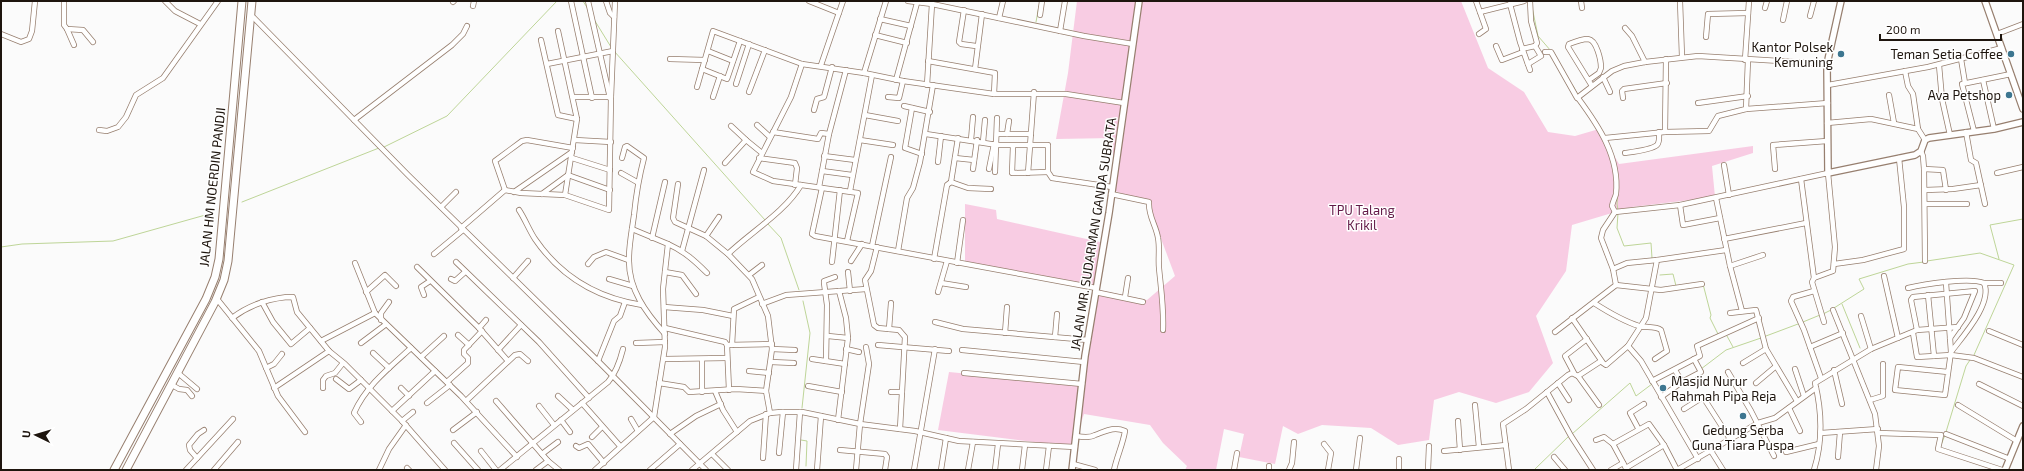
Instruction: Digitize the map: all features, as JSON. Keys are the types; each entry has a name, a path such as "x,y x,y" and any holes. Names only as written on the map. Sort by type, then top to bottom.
{"main road":[{"name":"JALAN HM NOERDIN PANDJI","path":"114,470 177,355 215,277 219,259 242,1"},
{"name":"JALAN HM NOERDIN PANDJI","path":"126,470 217,299 224,280 228,261 252,1"}],"street":[{"path":"1,34 21,42 29,39 32,30 35,1"},
{"path":"64,1 64,25 67,28 74,45"},
{"path":"165,1 174,11 200,24"},
{"path":"99,130 107,130 118,127 126,117 136,95 163,78 200,24 218,1"},
{"path":"571,1 592,98"},
{"path":"588,1 610,97"},
{"path":"606,1 610,13 614,17"},
{"path":"505,190 565,196 609,210 611,142 610,97 615,1"},
{"path":"809,1 839,12"},
{"path":"821,66 843,1"},
{"path":"864,73 886,1"},
{"path":"908,1 917,3 926,2 1060,31 1133,44"},
{"path":"999,18 1003,1"},
{"path":"1040,14 1042,1"},
{"path":"1060,31 1065,1"},
{"name":"JALAN MR. SUDARMAN GANDA SUBRATA","path":"1073,467 1084,362 1111,194 1139,1"},
{"path":"1476,1 1486,29 1479,34"},
{"path":"1480,12 1511,3 1524,1"},
{"path":"1528,64 1541,56 1535,46 1537,43 1531,21 1530,1"},
{"path":"1581,1 1582,8"},
{"path":"1680,1 1682,57"},
{"path":"1746,109 1748,96 1747,60 1749,1"},
{"path":"1765,8 1767,1"},
{"path":"1782,20 1787,1"},
{"path":"1810,16 1814,1"},
{"path":"1814,278 1832,272 1834,264 1835,247 1828,173 1827,64 1841,1"},
{"path":"1985,1 2023,109"},
{"path":"896,80 917,3"},
{"path":"1511,3 1523,50 1530,70"},
{"path":"927,85 932,4"},
{"path":"964,10 959,42 961,44 976,46"},
{"path":"1706,37 1708,14 1748,13"},
{"path":"975,69 976,46 982,14"},
{"path":"251,16 462,229 598,361 706,470"},
{"path":"880,19 911,26"},
{"path":"1997,34 2023,24"},
{"path":"354,120 452,45 463,34 467,26"},
{"path":"67,28 83,30 93,42"},
{"path":"1624,28 1632,36 1645,62"},
{"path":"558,30 577,119 575,140 565,196"},
{"path":"697,88 713,30 802,64 832,67 896,80 994,94 1034,92 1066,94 1124,103"},
{"path":"875,35 907,43"},
{"path":"1589,80 1599,73 1601,68 1595,46 1587,39 1568,44 1592,86"},
{"path":"541,40 558,115 577,119"},
{"path":"702,69 728,78 740,41"},
{"path":"736,84 749,44"},
{"path":"1496,46 1502,60 1535,46"},
{"path":"1828,85 1938,65 2002,48"},
{"path":"547,64 600,54 613,50"},
{"path":"749,92 765,50"},
{"path":"708,51 733,61"},
{"path":"1545,52 1551,52 1606,137 1614,171 1616,195 1612,206 1617,211"},
{"path":"1580,97 1603,77 1624,66 1666,59 1706,57 1827,64"},
{"path":"670,59 705,60"},
{"path":"1665,132 1666,59"},
{"path":"1961,59 1965,83 1962,85 1974,131"},
{"path":"928,61 995,73 994,94"},
{"path":"802,64 790,97 753,171 754,173 773,181 858,193 847,242"},
{"path":"1938,65 1942,100 1950,134"},
{"path":"814,110 817,99 824,97 832,67"},
{"path":"846,70 824,156 812,234 815,236 1095,290 1143,302"},
{"path":"1905,71 1908,86 1914,97 1918,129 1925,140"},
{"path":"1965,83 2011,74"},
{"path":"850,192 872,75"},
{"path":"713,97 720,76"},
{"path":"1603,77 1610,92"},
{"path":"1983,80 1994,129"},
{"path":"888,97 900,98 903,81"},
{"path":"1623,98 1622,91 1624,89 1666,84"},
{"path":"898,252 907,198 913,188 922,154 930,112 933,85"},
{"path":"1028,173 1034,92"},
{"path":"1889,95 1894,123"},
{"path":"1698,103 1748,96"},
{"path":"573,97 610,97"},
{"path":"1606,137 1659,132 1707,132 1711,129 1718,116 1746,109 1828,103"},
{"path":"904,106 930,112"},
{"path":"912,108 905,148 922,154"},
{"path":"865,115 898,121"},
{"path":"973,117 973,169"},
{"path":"989,169 997,134 998,118"},
{"path":"1827,123 1864,119 1894,123 1918,129"},
{"path":"983,142 985,120"},
{"path":"1008,134 1009,121"},
{"path":"1925,140 1950,134 1994,129 2023,122"},
{"path":"757,125 772,135 818,139 821,133 829,134"},
{"path":"731,126 762,153"},
{"path":"1625,152 1641,151 1657,146 1659,142 1659,132"},
{"path":"1966,132 1971,160 1976,163 1985,204"},
{"path":"926,134 1013,146 1048,145 1048,172 1054,179 1112,187"},
{"path":"997,134 1032,134"},
{"path":"938,162 941,136"},
{"path":"934,259 945,193 947,184 951,182 958,138"},
{"path":"505,190 495,161 522,141 527,140 572,150"},
{"path":"575,140 611,142"},
{"path":"725,163 746,140"},
{"path":"860,140 893,145"},
{"path":"1925,140 1921,151 1923,156 1925,190 1925,261"},
{"path":"1775,169 1773,146 1827,141"},
{"path":"995,144 995,172"},
{"path":"622,158 626,146 644,157 637,182 628,260 633,286 645,311 665,334"},
{"path":"1013,146 1012,172 1048,172"},
{"path":"514,192 572,150"},
{"path":"1616,285 1613,269 1601,238 1603,230 1617,211 1680,205 1716,198 1914,155 1921,151"},
{"path":"824,156 855,160"},
{"path":"891,157 871,271 865,277 866,289 874,325 878,328 897,330 904,334 900,429"},
{"path":"572,158 610,170"},
{"path":"728,254 766,221 780,211 795,196 798,185 797,168 795,163 759,158"},
{"path":"955,158 974,160"},
{"path":"1834,264 1863,260 1904,249 1904,207 1899,158"},
{"path":"1724,164 1729,195"},
{"path":"1997,173 2023,167"},
{"path":"1924,169 1943,170 1946,190"},
{"path":"682,251 704,170"},
{"path":"822,171 852,175"},
{"path":"621,173 637,182"},
{"path":"568,175 610,190"},
{"path":"542,194 568,175"},
{"path":"1801,179 1814,278 1812,282 1823,318"},
{"path":"652,238 665,182"},
{"path":"951,182 968,188 991,189"},
{"path":"678,184 673,218 675,222 706,236 728,254 749,275 768,316 772,347 766,391 768,414 763,458"},
{"path":"1925,190 1946,190 1980,185"},
{"path":"434,254 505,190"},
{"path":"832,262 840,190"},
{"path":"441,207 456,192"},
{"path":"1111,194 1149,202 1150,215 1156,228 1159,240 1159,268 1163,298 1163,330"},
{"path":"1716,198 1726,250 1742,311"},
{"path":"1925,204 1967,204"},
{"path":"1680,205 1683,225 1720,218"},
{"path":"518,210 535,239 559,266 583,286 625,302 642,304"},
{"path":"706,236 719,217"},
{"path":"957,263 963,220"},
{"path":"1724,238 1806,223"},
{"path":"632,229 682,251 707,273"},
{"path":"595,470 654,417 664,359 665,328 663,289 668,244"},
{"path":"851,261 862,244"},
{"path":"1613,269 1627,263 1726,250"},
{"path":"588,264 594,257 606,252 628,260"},
{"path":"1730,266 1763,255"},
{"path":"1572,318 1601,361 1606,365 1628,346 1646,318 1657,260"},
{"path":"512,278 528,261"},
{"path":"938,292 947,261"},
{"path":"456,262 521,325 589,398"},
{"path":"355,263 375,313 385,325 421,357 466,401 517,457"},
{"path":"749,275 762,265"},
{"path":"417,267 480,330 508,361"},
{"path":"451,279 455,282 465,272"},
{"path":"665,272 682,275 696,294"},
{"path":"848,272 850,291"},
{"path":"366,292 385,275 396,286"},
{"path":"1884,276 1898,338"},
{"path":"826,361 828,336 824,281 835,277"},
{"path":"1125,298 1128,278"},
{"path":"609,279 633,286"},
{"path":"424,295 421,287 430,281"},
{"path":"1908,288 1974,281 1984,283 2002,283"},
{"path":"941,283 966,287"},
{"path":"1946,283 1951,354 1948,372 1944,395 1895,390 1898,368 1948,372"},
{"path":"1951,354 1972,324 1986,297 1984,283"},
{"path":"1555,332 1616,285 1662,290 1702,284"},
{"path":"762,304 781,296 866,289"},
{"path":"838,420 848,338 846,318 840,291"},
{"path":"1814,291 1793,296 1791,299 1821,378"},
{"path":"1950,338 1964,318 1975,292 1947,293 1913,297 1911,300 1916,356 1951,354 1972,357 2023,377"},
{"path":"1928,295 1934,356"},
{"path":"232,318 262,302 274,298 293,297 297,312 329,351 369,387 404,423 445,470"},
{"path":"729,390 726,358 734,309 759,297"},
{"path":"217,299 259,351 274,388 286,408 305,432"},
{"path":"262,302 273,322 291,344 310,328"},
{"path":"381,320 381,313 389,302"},
{"path":"598,361 614,321 620,316 625,302"},
{"path":"889,329 890,303"},
{"path":"1594,303 1612,314 1640,326 1657,328 1662,334 1667,351 1655,359"},
{"path":"664,307 703,310 733,316"},
{"path":"1005,333 1007,308"},
{"path":"1730,314 1756,309 1766,349 1775,367 1797,401"},
{"path":"1833,310 1870,400 1878,431 1878,457 1876,470"},
{"path":"321,341 375,313"},
{"path":"1055,337 1058,314"},
{"path":"1862,316 1871,349"},
{"path":"1653,383 1701,355 1697,346 1758,318"},
{"path":"427,403 468,363 468,358 463,351 469,345 486,320"},
{"path":"935,322 963,329 1088,340"},
{"path":"361,343 385,325"},
{"path":"498,350 521,325"},
{"path":"1814,470 1821,433 1821,413 1814,383 1871,349 1898,338 1932,328 1958,327"},
{"path":"665,328 725,342 729,345 772,347 795,350"},
{"path":"1989,331 2023,344"},
{"path":"1810,347 1843,334"},
{"path":"458,335 469,345"},
{"path":"421,357 444,336"},
{"path":"828,336 848,338"},
{"path":"1587,339 1565,356 1576,375 1599,405"},
{"path":"636,343 665,342"},
{"path":"878,345 949,351"},
{"path":"1628,346 1642,361 1653,383 1698,459"},
{"path":"856,470 860,424 869,364 866,347"},
{"path":"361,422 354,413 360,400 369,387 411,348"},
{"path":"500,470 613,377 623,349"},
{"path":"846,349 859,352"},
{"path":"914,470 936,349"},
{"path":"1743,363 1766,349"},
{"path":"962,350 1084,362"},
{"path":"274,388 329,351"},
{"path":"373,353 389,368"},
{"path":"266,368 274,364 282,354"},
{"path":"466,401 488,382 508,361 518,354 528,361"},
{"path":"664,359 702,360 726,358"},
{"path":"812,359 845,364"},
{"path":"1661,397 1681,380 1700,370 1694,359"},
{"path":"702,360 702,392"},
{"path":"1509,470 1504,424 1568,375 1576,375 1601,361"},
{"path":"771,362 794,362"},
{"path":"323,388 323,380 326,376 335,373 343,363"},
{"path":"1870,400 1883,396 1883,364"},
{"path":"1756,383 1775,367"},
{"path":"1795,369 1804,396"},
{"path":"1675,370 1681,380"},
{"path":"1834,370 1842,404"},
{"path":"392,411 435,371"},
{"path":"749,371 769,372"},
{"path":"1728,372 1758,423 1774,456"},
{"path":"178,373 192,383 197,389"},
{"path":"964,373 1082,384"},
{"path":"336,379 349,389 361,380"},
{"path":"659,383 684,387 689,392 736,389 766,391"},
{"path":"1558,383 1569,400"},
{"path":"1979,384 2023,406"},
{"path":"172,385 179,390 187,390 192,396"},
{"path":"808,386 842,392"},
{"path":"401,388 409,396"},
{"path":"1613,444 1638,428 1648,424 1651,425 1664,445 1677,470 1711,452 1758,423 1775,418 1816,388"},
{"path":"715,391 737,432"},
{"path":"890,392 902,392"},
{"path":"1547,392 1571,436 1594,470"},
{"path":"558,396 573,410"},
{"path":"1684,409 1703,397 1730,439"},
{"path":"496,401 548,461 559,470"},
{"path":"582,403 620,446"},
{"path":"670,434 696,416 721,404"},
{"path":"1638,428 1630,413 1644,404"},
{"path":"1475,405 1479,447"},
{"path":"1958,405 2017,441"},
{"path":"539,406 554,425"},
{"path":"1789,408 1800,431"},
{"path":"379,470 404,423 413,412"},
{"path":"453,430 477,412"},
{"path":"779,454 783,412"},
{"path":"692,470 750,421 768,414 783,412 800,412 860,424 921,432 973,442 1075,447"},
{"path":"796,470 800,412"},
{"path":"817,470 821,416"},
{"path":"186,470 233,419"},
{"path":"631,419 638,431"},
{"path":"561,420 570,432"},
{"path":"1458,421 1460,450"},
{"path":"2005,470 2023,426"},
{"path":"592,437 602,427"},
{"path":"1076,436 1091,436 1119,428 1125,431 1124,442 1119,449 1114,470"},
{"path":"197,458 190,450 188,445 204,430"},
{"path":"1821,433 1878,431 1940,435 1939,449 2002,470"},
{"path":"1838,457 1840,432"},
{"path":"1946,434 2010,459"},
{"path":"1596,440 1604,437 1613,444 1625,467"},
{"path":"941,470 946,438"},
{"path":"1356,470 1360,438"},
{"path":"214,470 238,442"},
{"path":"542,454 558,442"},
{"path":"968,470 973,442"},
{"path":"1290,470 1294,442"},
{"path":"454,443 478,470"},
{"path":"576,446 579,448 588,444 604,463"},
{"path":"650,470 680,444"},
{"path":"995,470 998,444"},
{"path":"1324,444 1331,453 1328,470"},
{"path":"1786,452 1819,444"},
{"path":"1022,470 1025,445"},
{"path":"1444,451 1506,445"},
{"path":"1610,470 1625,467 1664,445"},
{"path":"1046,470 1049,446"},
{"path":"1428,470 1429,446"},
{"path":"840,450 886,454 885,470"},
{"path":"481,451 496,470"},
{"path":"1711,452 1723,470"},
{"path":"1234,470 1237,453"},
{"path":"712,454 728,470"},
{"path":"1554,457 1565,470"},
{"path":"1399,459 1399,470"},
{"path":"536,470 548,461"},
{"path":"1073,467 1096,470"}],"green space":[{"name":"TPU Talang Krikil","path":"1077,1 1461,1 1488,68 1524,92 1548,132 1575,136 1599,129 1619,164 1753,146 1753,153 1712,166 1715,197 1632,207 1572,225 1566,271 1536,316 1553,363 1529,392 1496,403 1459,392 1434,400 1429,440 1398,445 1371,428 1322,425 1298,434 1283,426 1275,464 1239,457 1244,434 1224,429 1216,470 1185,470 1187,466 1163,443 1150,425 1084,414 1073,447 938,430 949,372 1082,385 1099,290 1147,300 1175,276 1148,204 1113,190 1113,138 1056,139 1068,73"},
{"path":"965,204 996,210 997,219 1100,242 1094,288 965,264"}],"waterway":[{"path":"384,147 447,116 557,1"},
{"path":"583,1 588,9"},
{"path":"1036,22 1039,6"},
{"path":"1532,7 1538,36 1551,51"},
{"path":"595,21 611,47"},
{"path":"614,51 765,220"},
{"path":"1573,86 1578,95"},
{"path":"242,202 379,148"},
{"path":"1618,186 1618,210"},
{"path":"1618,213 1617,228 1624,246 1651,243 1652,258"},
{"path":"1,247 22,244 113,241 209,214"},
{"path":"1999,259 1990,225 2023,219"},
{"path":"767,223 781,238 799,290"},
{"path":"1927,261 1980,253 2014,265 1974,355"},
{"path":"1834,308 1864,289 1859,279 1908,264 1924,262"},
{"path":"1660,275 1673,274 1676,286"},
{"path":"1703,284 1711,315 1710,318 1718,334"},
{"path":"802,408 810,333 803,301"},
{"path":"1842,304 1860,348"},
{"path":"1823,314 1831,310"},
{"path":"1803,322 1820,315"},
{"path":"1766,336 1798,324"},
{"path":"1727,336 1733,347"},
{"path":"1701,369 1726,350 1761,338"},
{"path":"1946,432 1966,366 1970,360"},
{"path":"1572,434 1630,383 1636,396 1652,384"},
{"path":"1941,445 1945,435"},
{"path":"1534,470 1569,436"},
{"path":"801,440 807,441 806,466"}],"place":[{"name":"Kantor Polsek Kemuning","path":"1841,54"},
{"name":"Teman Setia Coffee","path":"2011,54"},
{"name":"Ava Petshop","path":"2009,95"},
{"name":"Masjid Nurur Rahmah Pipa Reja","path":"1663,388"},
{"name":"Gedung Serba Guna Tiara Puspa","path":"1743,416"}]}
